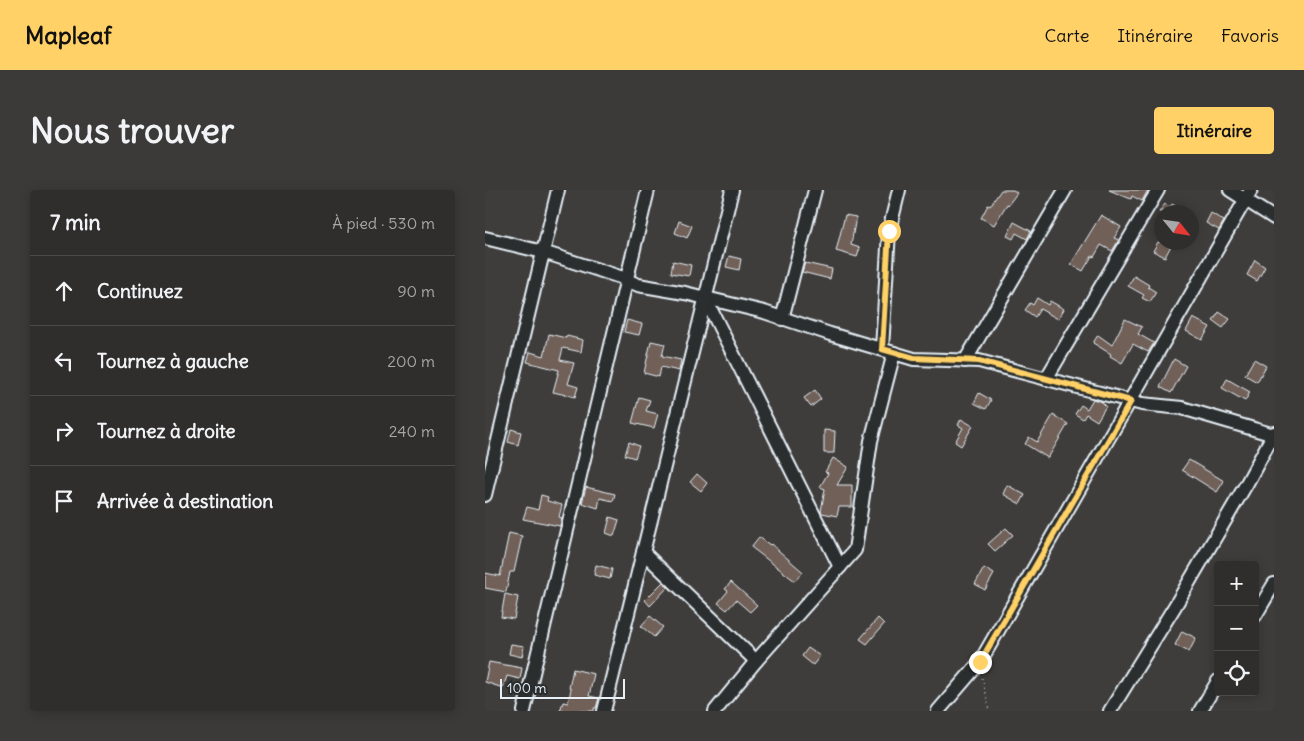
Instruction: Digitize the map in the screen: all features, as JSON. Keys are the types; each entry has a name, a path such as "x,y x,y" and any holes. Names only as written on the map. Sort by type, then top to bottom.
{"street":[{"path":"485,495 558,190"},
{"path":"524,711 649,190"},
{"path":"604,711 732,190"},
{"path":"783,319 815,190"},
{"path":"715,711 756,661 855,550 871,441 888,351 889,231 899,190"},
{"path":"965,361 1065,190"},
{"path":"1045,379 1158,190"},
{"path":"1230,190 1248,195 1274,218"},
{"path":"937,711 980,662 1248,195"},
{"path":"485,238 543,252 638,284 705,298 914,358 979,361 1131,401 1181,408 1274,432 1247,483 1180,597 1110,711"},
{"path":"705,298 840,567"},
{"path":"643,552 756,661"},
{"path":"1259,609 1274,584"},
{"path":"1200,711 1214,688"}],"path":[{"path":"980,662 982,683 990,711"}],"building":[{"path":"1001,190 1013,190 1017,193 1007,204 994,225 981,218 988,205 990,206"},
{"path":"1109,190 1148,190 1142,201 1132,196 1131,199"},
{"path":"1211,213 1224,221 1219,230 1206,223"},
{"path":"845,215 856,217 851,245 860,248 857,257 836,251"},
{"path":"1101,215 1121,227 1114,238 1119,240 1112,251 1101,245 1083,271 1071,264"},
{"path":"679,221 692,226 687,238 675,233"},
{"path":"1014,222 1031,231 1027,239 1016,233 1013,239 1007,236"},
{"path":"1154,249 1169,250 1165,257 1153,251"},
{"path":"729,256 741,259 739,270 726,267"},
{"path":"1255,260 1265,267 1257,281 1247,275"},
{"path":"673,261 691,265 689,276 671,273"},
{"path":"805,263 832,269 830,279 802,272"},
{"path":"1134,276 1149,285 1148,287 1156,292 1150,302 1142,298 1144,295 1128,286"},
{"path":"1037,298 1048,305 1050,301 1064,309 1058,319 1040,309 1035,317 1025,310 1030,303 1033,305"},
{"path":"1219,312 1230,319 1223,328 1213,321"},
{"path":"1193,318 1210,327 1202,340 1186,331"},
{"path":"1125,319 1142,327 1138,334 1154,343 1148,352 1133,344 1122,363 1093,343 1098,335 1112,345"},
{"path":"627,320 642,324 639,335 624,332"},
{"path":"549,334 583,340 581,352 563,348 560,360 574,363 568,384 578,387 575,397 553,392 559,370 527,362 530,352 544,356"},
{"path":"651,341 665,344 662,356 681,360 679,371 661,367 659,377 644,373"},
{"path":"1174,359 1186,366 1171,393 1160,387"},
{"path":"1254,359 1266,366 1257,382 1245,375"},
{"path":"1227,379 1250,392 1245,401 1222,388"},
{"path":"815,390 821,399 811,407 804,398"},
{"path":"979,393 991,400 986,409 974,403"},
{"path":"639,397 650,400 646,411 658,414 654,428 632,423"},
{"path":"1093,399 1102,402 1106,406 1097,421 1086,414 1083,419 1075,414 1081,405 1087,409"},
{"path":"1053,415 1068,424 1048,458 1025,444 1029,437 1037,442"},
{"path":"961,419 973,426 961,446 955,442 963,428 958,425"},
{"path":"511,429 521,432 518,445 508,442"},
{"path":"824,430 835,431 834,453 824,453"},
{"path":"629,442 639,446 635,458 625,455"},
{"path":"833,458 848,467 837,485 852,485 852,507 839,507 837,516 822,513 821,511 825,489 820,487 828,473 825,472"},
{"path":"1189,460 1224,481 1217,492 1182,470"},
{"path":"697,474 707,483 701,491 690,482"},
{"path":"1007,485 1025,495 1020,504 1003,494"},
{"path":"586,487 615,494 613,501 600,498 598,508 582,503"},
{"path":"541,495 548,497 547,501 562,505 559,517 562,518 560,526 523,519 527,507 538,510"},
{"path":"610,517 619,520 614,536 606,533"},
{"path":"1006,528 1013,535 995,551 988,544"},
{"path":"509,533 522,536 514,572 510,572 506,592 485,588 485,573 500,576"},
{"path":"759,537 771,544 803,572 795,581 751,547"},
{"path":"596,565 612,569 610,579 594,575"},
{"path":"984,568 994,574 985,590 975,584"},
{"path":"663,582 668,587 650,606 645,600"},
{"path":"731,582 757,605 750,612 736,600 727,610 718,603 728,591 725,589"},
{"path":"505,594 518,597 514,619 501,617"},
{"path":"650,616 663,627 654,637 641,626"},
{"path":"878,618 884,624 867,644 860,639"},
{"path":"1182,631 1196,638 1189,652 1175,645"},
{"path":"511,644 524,646 522,657 509,654"},
{"path":"808,648 820,656 813,665 802,656"},
{"path":"489,662 522,668 520,679 507,676 503,688 485,682"},
{"path":"573,669 594,674 589,696 599,698 594,711 560,711 563,702 568,703"}],"route":[{"path":"889,231 882,349 914,358 979,361 1131,401 980,662"}]}
